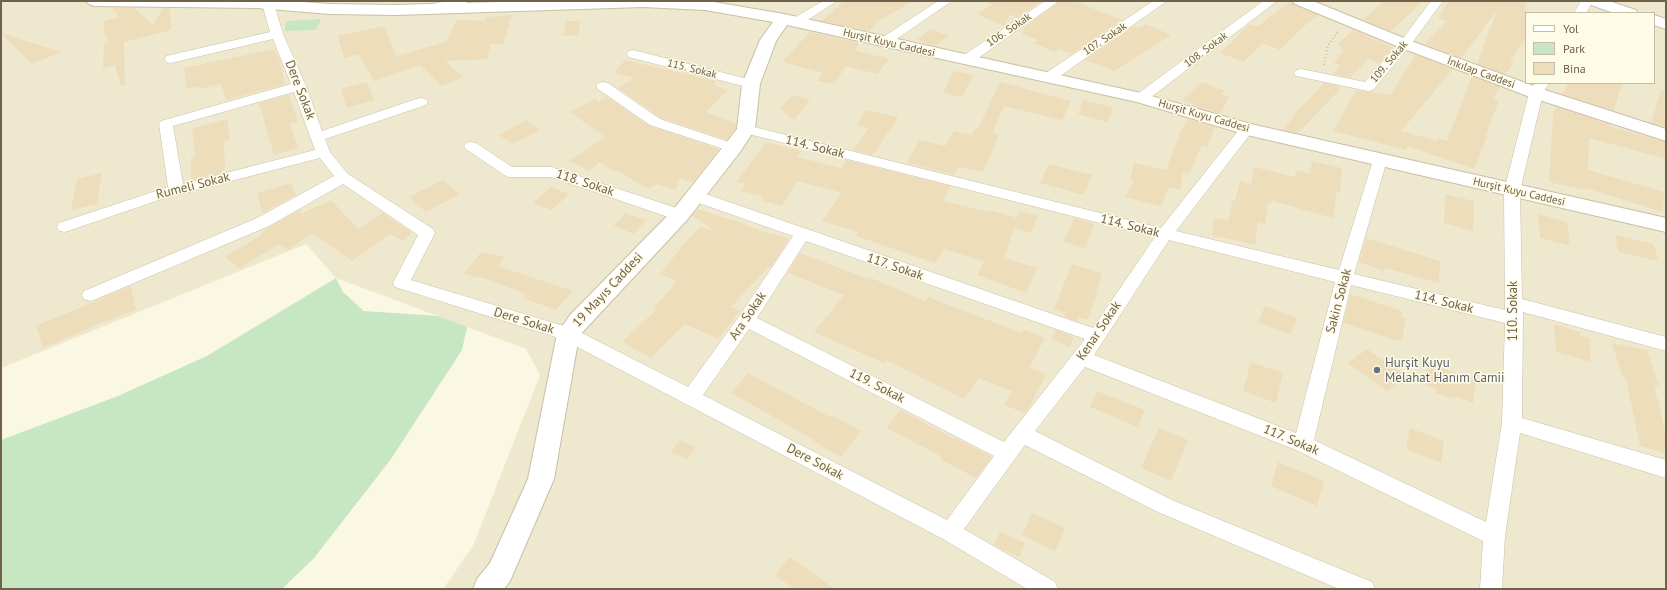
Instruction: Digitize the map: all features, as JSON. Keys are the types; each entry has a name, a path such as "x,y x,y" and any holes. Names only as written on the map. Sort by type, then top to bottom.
{"street":[{"name":"Hurşit Kuyu Caddesi","path":"94,1 261,2 330,9 687,2 790,20 1141,98 1247,129 1512,191 1666,225"},
{"path":"432,8 462,1"},
{"path":"790,20 831,1"},
{"path":"884,42 946,1"},
{"name":"106. Sokak","path":"966,60 1053,1"},
{"name":"107. Sokak","path":"1048,78 1161,1"},
{"name":"108. Sokak","path":"1141,98 1271,1"},
{"name":"İnkılap Caddesi","path":"1300,1 1405,44 1525,83"},
{"name":"109. Sokak","path":"1301,73 1368,87 1405,44 1437,1"},
{"path":"1581,12 1587,1"},
{"path":"1593,1 1627,12"},
{"name":"Dere Sokak","path":"261,2 277,34 299,86 323,153 343,177 427,233 401,283 568,334 950,532 1046,589"},
{"name":"19 Mayıs Caddesi","path":"487,589 500,572 541,479 568,334 578,321 680,215 733,148 746,129 751,84 768,40 790,20"},
{"path":"1655,20 1666,24"},
{"path":"171,59 277,34"},
{"name":"115. Sokak","path":"633,54 751,84"},
{"name":"İnkılap Caddesi","path":"1527,84 1666,135"},
{"path":"176,190 166,124 299,86"},
{"path":"603,86 655,122 733,148"},
{"name":"110. Sokak","path":"1491,589 1494,536 1512,423 1514,311 1512,191 1539,88"},
{"path":"318,137 420,102"},
{"name":"114. Sokak","path":"746,129 1164,234 1345,277 1514,311 1666,344"},
{"name":"Kenar Sokak","path":"950,532 1008,452 1082,358 1164,234 1247,129"},
{"name":"118. Sokak","path":"471,146 509,172 552,172 680,215"},
{"name":"Rumeli Sokak","path":"65,227 162,194 323,153"},
{"name":"Sakin Sokak","path":"1303,444 1345,277 1380,160"},
{"path":"90,295 263,222 343,177"},
{"name":"117. Sokak","path":"695,196 1096,336"},
{"name":"Ara Sokak","path":"691,397 746,320 802,234"},
{"name":"119. Sokak","path":"746,320 1008,452"},
{"name":"117. Sokak","path":"1082,358 1303,444 1494,536"},
{"path":"1512,423 1666,469"},
{"path":"1022,434 1164,506 1364,589"}],"path":[{"path":"1321,77 1328,45 1349,21"}],"shaded area":[{"path":"1,1 1666,1 1666,589 443,589 473,546 540,375 526,349 336,278 306,244 1,368"}],"green space":[{"path":"321,19 316,30 285,31 285,24 288,21"},
{"path":"336,278 343,292 364,311 438,316 467,327 462,350 391,459 314,558 282,589 1,589 1,440 118,396 207,356"}],"building":[{"path":"844,1 913,1 877,22 869,31 822,21"},
{"path":"985,1 1042,1 1017,18 1010,14 1004,26 976,14 992,5"},
{"path":"1060,1 1074,1 1122,20 1072,54 1060,49 1054,52 1034,43 1038,40 1022,34 1025,27"},
{"path":"1291,1 1294,5 1319,15 1304,26 1280,50 1262,43 1244,62 1220,53 1250,24 1257,27"},
{"path":"1383,1 1423,1 1391,31 1363,20"},
{"path":"1449,1 1526,1 1525,39 1510,60 1514,62 1505,74 1477,64 1496,13 1461,58 1425,44 1447,21 1438,18"},
{"path":"112,8 134,8 153,25 163,8 170,8 171,30 124,42 125,85 121,86 115,65 103,68 104,42 108,44 104,32 104,21 119,17"},
{"path":"512,15 503,44 491,44 487,59 445,61 463,77 442,86 420,65 374,81 359,54 344,58 338,36 384,26 396,56 446,42 457,20 485,21 486,17"},
{"path":"566,21 581,21 578,35 563,36"},
{"path":"1146,24 1171,35 1114,71 1085,60 1134,26 1139,28"},
{"path":"930,29 949,36 935,46 917,40"},
{"path":"1353,30 1393,48 1378,64 1369,58 1350,78 1333,74 1340,65 1334,63 1344,50 1339,48 1341,46 1337,45"},
{"path":"810,32 860,43 854,50 889,59 877,74 846,66 834,84 817,81 823,73 782,62"},
{"path":"1,33 61,52 32,64"},
{"path":"274,49 280,61 285,84 226,100 221,84 199,89 198,86 187,89 184,68"},
{"path":"1416,55 1453,69 1401,131 1437,141 1438,138 1447,141 1472,76 1500,87 1493,99 1499,101 1474,169 1407,146 1406,150 1333,131 1356,90 1390,95"},
{"path":"625,60 716,81 713,85 728,90 706,112 736,123 736,128 727,140 661,118 618,88 634,78 614,73"},
{"path":"956,71 974,75 962,97 943,93 953,72"},
{"path":"367,82 374,100 347,108 341,89"},
{"path":"1000,82 1071,101 1062,120 1004,106 992,133 999,135 983,172 958,167 955,175 907,163 919,140 945,146 954,131 971,135 975,128 978,129"},
{"path":"1202,82 1225,91 1221,94 1229,96 1221,114 1192,106 1193,104 1182,100"},
{"path":"1324,83 1342,87 1298,133 1283,130 1303,104 1305,104"},
{"path":"1568,84 1622,84 1614,111 1562,94"},
{"path":"1661,90 1664,91 1665,127 1651,123"},
{"path":"289,95 298,122 290,124 298,148 274,155 259,103"},
{"path":"792,95 810,100 794,120 780,109"},
{"path":"606,96 650,126 719,149 693,182 679,178 676,190 657,184 648,189 617,170 614,172 600,162 589,171 569,161 605,137 570,112 595,99 599,102"},
{"path":"1083,100 1113,107 1108,122 1078,114"},
{"path":"1556,107 1610,124 1609,126 1666,142 1666,159 1589,138 1588,170 1664,192 1663,212 1585,188 1585,190 1549,182 1553,115"},
{"path":"866,110 898,117 873,155 853,150 869,128 857,125"},
{"path":"227,119 230,140 224,141 225,172 191,180 191,157 195,156 192,128"},
{"path":"1187,119 1215,127 1207,147 1202,145 1189,174 1183,172 1180,190 1169,187 1161,206 1125,197 1134,180 1130,179 1134,163 1166,170"},
{"path":"526,120 540,130 513,144 499,135"},
{"path":"766,142 801,151 797,157 841,168 846,160 950,186 943,201 989,212 990,210 1017,218 1019,211 1038,216 1031,233 1014,228 1004,258 1037,268 1026,293 977,275 984,262 944,249 935,263 856,236 858,232 822,221 842,193 797,181 782,206 761,200 763,196 741,191 745,184 736,182"},
{"path":"1312,161 1342,168 1340,193 1337,192 1333,218 1272,201 1272,203 1268,203 1265,224 1258,222 1255,245 1212,235 1214,218 1228,221 1232,201 1235,201 1240,181 1251,184 1254,167 1294,177 1297,170 1310,174"},
{"path":"1049,164 1092,175 1084,195 1040,183"},
{"path":"102,173 97,204 71,210 77,179"},
{"path":"443,180 460,194 426,212 409,197"},
{"path":"291,183 296,195 262,213 257,193"},
{"path":"551,187 569,194 552,210 533,203"},
{"path":"1445,194 1474,201 1473,231 1444,223"},
{"path":"331,200 358,229 383,213 412,233 403,241 390,234 352,261 327,243 311,234 288,250 279,244 240,268 225,257 263,234 261,233 266,229 300,210 301,214"},
{"path":"698,209 769,234 771,233 789,239 771,267 769,266 731,307 740,311 718,339 685,324 651,358 622,342 657,309 654,308 677,281 660,274 688,239 700,227 715,231 692,216"},
{"path":"625,213 646,220 634,234 614,226"},
{"path":"1538,214 1567,222 1570,246 1540,238"},
{"path":"1074,218 1094,224 1085,248 1064,242"},
{"path":"1615,235 1654,244 1658,261 1618,252"},
{"path":"1366,238 1440,261 1439,283 1385,268 1384,271 1359,262"},
{"path":"481,252 505,257 498,266 573,291 556,310 523,298 527,294 486,279 464,274"},
{"path":"800,253 868,279 869,277 925,301 928,297 1022,333 1023,329 1045,338 1029,368 1046,374 1029,408 1025,413 1004,405 1012,391 979,378 964,399 886,360 884,363 814,332 844,295 788,273"},
{"path":"1072,264 1102,273 1097,294 1087,320 1078,317 1077,321 1064,317 1066,313 1054,309"},
{"path":"131,286 136,310 92,326 43,348 36,326"},
{"path":"1350,294 1402,311 1401,317 1406,319 1402,340 1395,340 1344,323"},
{"path":"1265,306 1297,318 1291,335 1258,322"},
{"path":"1554,324 1580,332 1580,336 1589,338 1591,362 1556,352"},
{"path":"1056,330 1073,336 1070,347 1051,339"},
{"path":"1612,343 1647,350 1659,386 1654,385 1666,435 1666,453 1640,446 1626,378 1623,378"},
{"name":"Hurşit Kuyu Melahat Hanım Camii","path":"1367,349 1406,376 1387,391 1348,363"},
{"path":"1251,362 1283,373 1276,403 1243,391"},
{"path":"1428,363 1476,380 1473,403 1456,396 1455,399 1436,393 1437,389 1425,385"},
{"path":"748,373 830,417 832,415 861,431 841,457 731,393"},
{"path":"1097,391 1145,410 1138,427 1090,407"},
{"path":"900,410 992,457 976,478 940,459 942,457 887,428"},
{"path":"1159,428 1188,440 1171,481 1141,468"},
{"path":"1410,428 1444,441 1441,463 1406,449"},
{"path":"680,440 696,447 687,459 671,452"},
{"path":"1278,462 1324,481 1317,506 1271,486"},
{"path":"1032,513 1065,528 1055,551 1022,535"},
{"path":"1000,532 1025,543 1019,557 994,545"},
{"path":"790,557 835,589 794,589 775,575"}],"place":[{"name":"Hurşit Kuyu Melahat Hanım Camii","path":"1377,370"}]}
